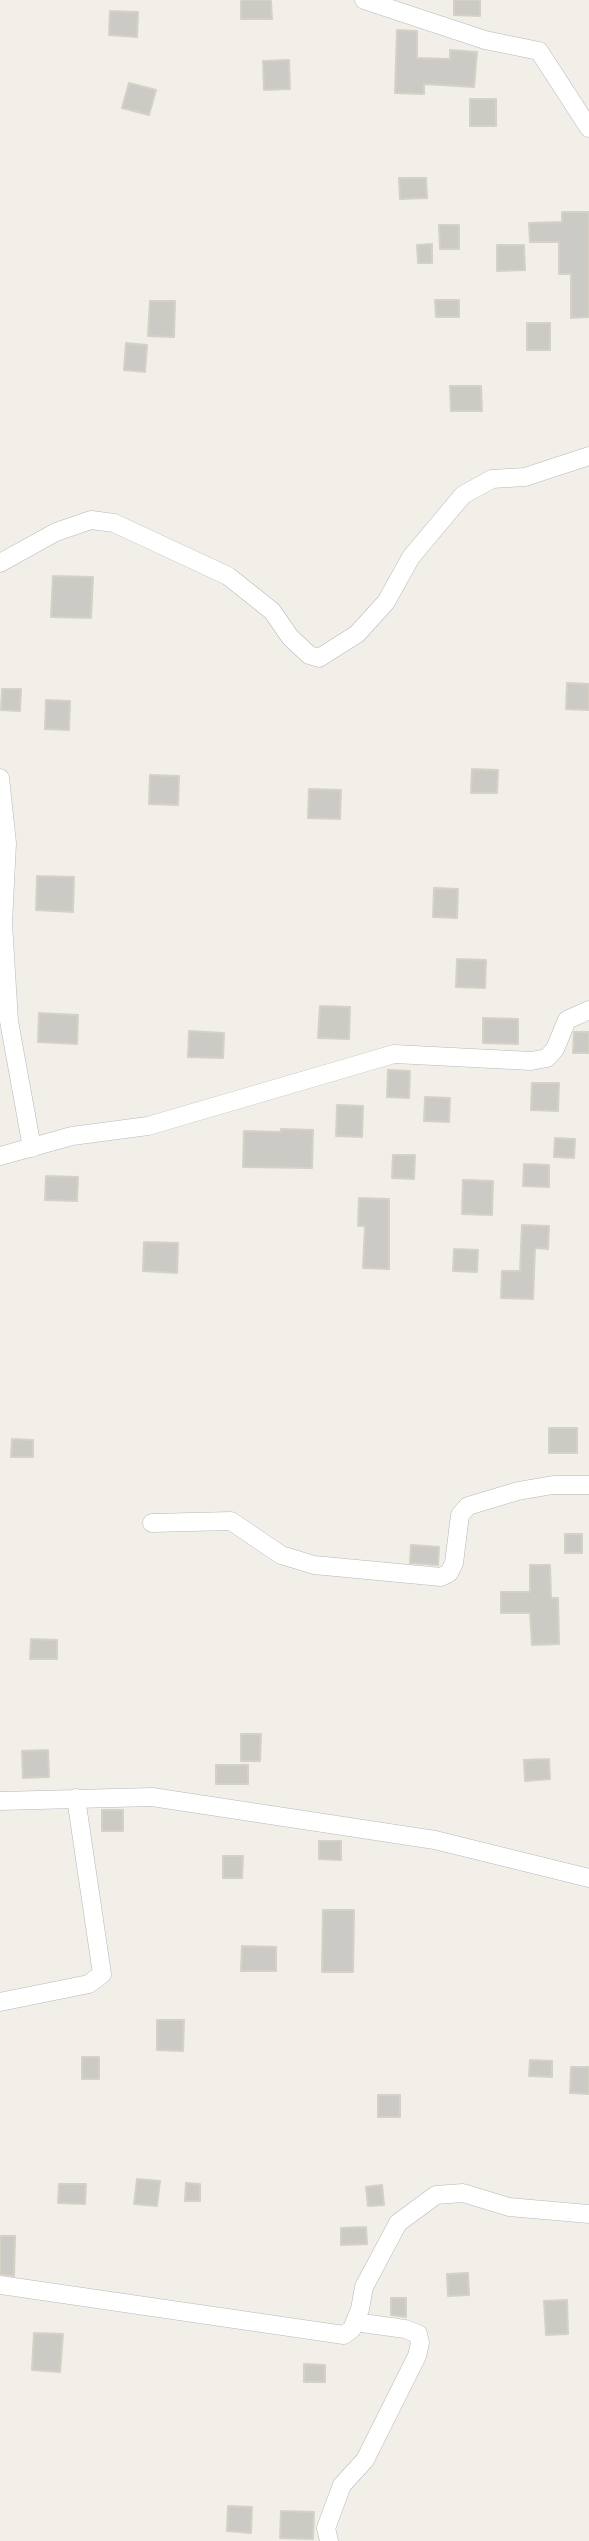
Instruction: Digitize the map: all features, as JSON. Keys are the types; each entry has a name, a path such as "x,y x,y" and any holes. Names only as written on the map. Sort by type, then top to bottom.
{"street":[{"path":"364,0 485,40 539,51 589,128"},
{"path":"0,563 55,532 91,520 114,523 228,576 272,611 290,637 309,655 319,658 357,634 379,610 411,557 463,495 492,479 525,477 589,456"},
{"path":"0,778 7,843 3,923 9,1021 32,1148"},
{"path":"0,1156 72,1136 148,1126 394,1054 531,1061 547,1058 555,1049 566,1020 589,1010"},
{"path":"152,1523 231,1521 281,1555 314,1565 441,1577 449,1573 454,1563 460,1515 468,1506 518,1491 554,1485 589,1485"},
{"path":"0,1801 152,1797 435,1840 589,1878"},
{"path":"0,2002 89,1984 102,1974 76,1798"},
{"path":"0,2286 344,2334 355,2322 364,2287 398,2223 436,2195 463,2193 509,2207 589,2214"},
{"path":"329,2541 326,2528 342,2485 365,2460 417,2356 420,2343 418,2334 405,2329 355,2322"}],"building":[{"path":"241,0 271,0 272,19 241,19"},
{"path":"454,0 480,0 480,16 454,15"},
{"path":"110,11 138,12 137,37 109,35"},
{"path":"397,30 417,31 417,58 450,59 450,50 477,52 474,87 424,84 424,94 395,93"},
{"path":"289,60 290,89 264,90 263,61"},
{"path":"129,83 156,90 149,115 122,108"},
{"path":"470,99 496,99 496,126 470,126"},
{"path":"399,178 426,178 427,198 400,199"},
{"path":"562,212 589,212 589,317 571,318 571,274 559,274 559,242 530,242 529,223 562,222"},
{"path":"439,225 459,225 459,249 440,249"},
{"path":"432,244 432,263 418,263 417,245"},
{"path":"497,245 524,245 525,270 497,271"},
{"path":"435,300 459,300 459,317 436,317"},
{"path":"150,301 175,301 174,337 148,336"},
{"path":"527,323 550,323 550,350 527,350"},
{"path":"126,343 147,345 145,372 124,370"},
{"path":"450,386 481,386 482,411 451,411"},
{"path":"53,576 93,577 91,618 51,617"},
{"path":"567,683 589,684 589,710 566,709"},
{"path":"2,689 21,689 20,711 1,710"},
{"path":"46,700 70,701 69,730 45,729"},
{"path":"472,769 498,770 497,793 471,793"},
{"path":"150,775 179,776 178,805 149,804"},
{"path":"309,789 341,790 340,819 308,818"},
{"path":"37,876 74,877 73,912 36,910"},
{"path":"434,888 458,889 457,918 433,917"},
{"path":"457,959 486,960 485,988 456,987"},
{"path":"320,1006 350,1007 349,1039 318,1038"},
{"path":"39,1013 78,1015 77,1044 38,1042"},
{"path":"483,1018 518,1019 518,1044 483,1043"},
{"path":"189,1031 224,1033 223,1058 188,1057"},
{"path":"574,1032 589,1032 589,1053 573,1053"},
{"path":"388,1070 410,1071 409,1098 387,1097"},
{"path":"532,1083 559,1083 558,1111 531,1110"},
{"path":"425,1097 450,1098 449,1122 424,1121"},
{"path":"337,1105 363,1106 362,1137 336,1136"},
{"path":"281,1129 313,1130 312,1168 243,1167 244,1131 281,1132"},
{"path":"555,1138 575,1139 574,1158 554,1157"},
{"path":"393,1155 415,1155 414,1179 392,1178"},
{"path":"524,1164 549,1165 549,1187 523,1186"},
{"path":"46,1176 78,1177 77,1201 45,1200"},
{"path":"463,1180 493,1181 492,1215 462,1214"},
{"path":"359,1198 389,1199 389,1269 363,1268 365,1226 358,1226"},
{"path":"522,1225 549,1226 548,1249 535,1248 533,1299 501,1298 502,1271 520,1271"},
{"path":"144,1242 178,1243 177,1273 143,1271"},
{"path":"454,1249 478,1250 477,1272 453,1271"},
{"path":"549,1428 577,1428 577,1453 549,1453"},
{"path":"12,1439 33,1440 33,1457 11,1457"},
{"path":"565,1534 582,1534 582,1553 565,1553"},
{"path":"411,1545 439,1547 438,1565 410,1563"},
{"path":"530,1565 550,1565 551,1598 558,1598 559,1644 532,1645 530,1613 501,1613 501,1592 530,1592"},
{"path":"31,1639 57,1640 57,1659 30,1659"},
{"path":"241,1734 261,1734 260,1761 241,1761"},
{"path":"48,1750 49,1777 23,1778 22,1751"},
{"path":"549,1759 550,1779 525,1781 524,1760"},
{"path":"216,1765 248,1765 248,1784 216,1784"},
{"path":"102,1810 123,1810 123,1831 102,1831"},
{"path":"319,1841 341,1841 341,1860 319,1859"},
{"path":"223,1856 243,1856 242,1878 223,1878"},
{"path":"323,1910 354,1910 353,1972 322,1972"},
{"path":"242,1946 276,1947 276,1971 241,1971"},
{"path":"157,2020 184,2020 183,2051 157,2050"},
{"path":"82,2057 99,2057 99,2079 82,2079"},
{"path":"530,2060 552,2061 552,2077 529,2076"},
{"path":"571,2067 589,2067 589,2094 570,2093"},
{"path":"378,2095 400,2095 400,2117 378,2117"},
{"path":"137,2179 160,2181 157,2206 134,2204"},
{"path":"186,2183 200,2184 200,2201 185,2201"},
{"path":"59,2184 86,2184 85,2204 58,2203"},
{"path":"382,2185 384,2205 368,2206 366,2187"},
{"path":"366,2227 367,2244 341,2245 341,2228"},
{"path":"0,2236 15,2236 14,2276 0,2274"},
{"path":"468,2273 469,2295 448,2296 447,2274"},
{"path":"391,2298 406,2298 406,2317 391,2315"},
{"path":"567,2300 568,2334 546,2335 544,2301"},
{"path":"34,2333 63,2334 60,2372 32,2370"},
{"path":"304,2364 325,2365 325,2382 304,2382"},
{"path":"228,2506 252,2507 251,2533 227,2531"},
{"path":"281,2511 314,2512 313,2539 280,2538"}]}
